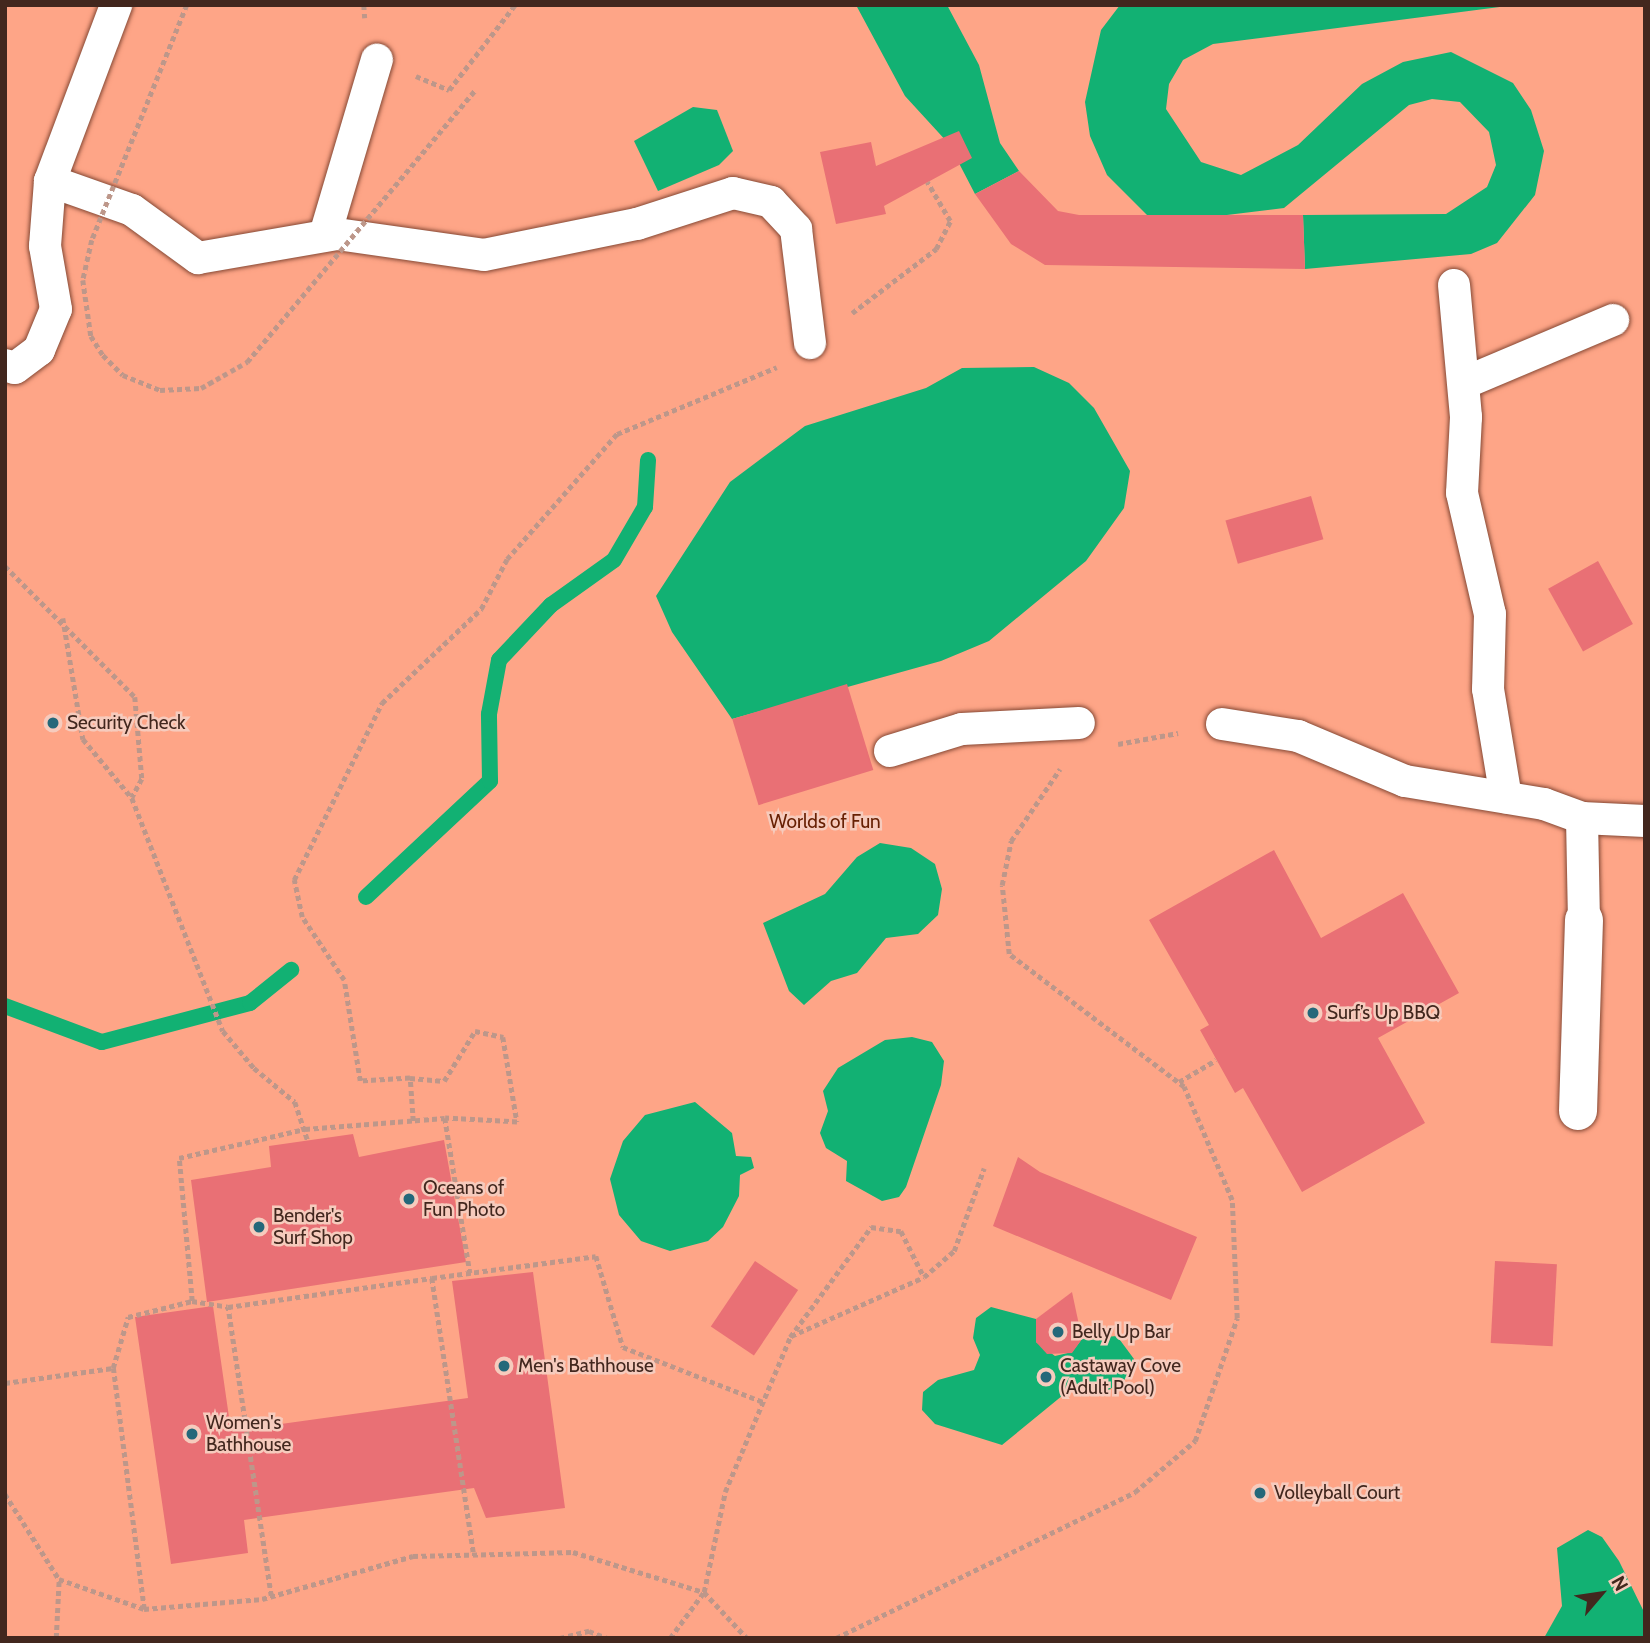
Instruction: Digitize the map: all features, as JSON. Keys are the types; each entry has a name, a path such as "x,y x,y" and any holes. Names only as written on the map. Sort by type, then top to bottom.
{"street":[{"path":"1578,1111 1584,920"}],"lane":[{"path":"5,365 15,368 39,350 56,309 45,246 50,181 116,5"},
{"path":"325,235 377,60"},
{"path":"50,181 132,209 198,258 325,235 484,255 637,224 733,193 771,202 796,229 810,343"},
{"path":"1454,285 1464,383 1462,493 1490,614 1488,689 1506,797"},
{"path":"1464,383 1613,320"},
{"path":"890,751 962,729 1079,723"},
{"path":"1222,724 1298,736 1405,781 1506,797 1582,818 1645,821"},
{"path":"1582,818 1584,920"}],"path":[{"path":"187,5 92,240 83,280 91,336 103,355 123,375 160,390 201,388 247,362 476,89"},
{"path":"363,5 369,56 449,90 514,5"},
{"path":"192,1301 178,1158 305,1129 445,1118 517,1122 503,1037 475,1031 444,1081 410,1078 360,1081 344,981 302,917 294,880 382,703 481,609 507,559 617,434 690,408"},
{"path":"5,566 63,618 135,697 142,779 132,799"},
{"path":"63,618 83,739 132,799 188,930 223,1031 254,1069 295,1101 308,1141"},
{"path":"1103,747 1222,724"},
{"path":"836,1638 1135,1492 1195,1441 1237,1305 1232,1200 1180,1082 1009,954 1002,885 1011,841 1071,762"},
{"path":"1180,1082 1216,1060"},
{"path":"410,1078 413,1121"},
{"path":"445,1118 470,1273"},
{"path":"790,1337 924,1277 954,1251 985,1168"},
{"path":"670,1638 704,1592 725,1492 790,1337 871,1227 901,1231 924,1277"},
{"path":"144,1609 113,1368 128,1317 192,1301 228,1307 596,1256 623,1347 763,1402"},
{"path":"432,1278 474,1555"},
{"path":"228,1307 271,1596"},
{"path":"5,1383 113,1368"},
{"path":"5,1494 59,1579 56,1638"},
{"path":"59,1579 144,1609 271,1596 413,1556 573,1552 704,1592 747,1638"},
{"path":"560,1638 589,1631 607,1638"}],"green space":[{"name":"Worlds of Fun","path":"5,5 1645,5 1645,1638 5,1638"}],"shaded area":[{"path":"856,5 947,5 979,65 1000,143 1019,171 975,194 949,144 905,96"},
{"path":"1120,5 1515,5 1213,44 1183,60 1169,84 1166,109 1201,162 1241,175 1298,145 1362,84 1403,62 1451,52 1513,83 1531,110 1544,151 1535,195 1497,243 1471,254 1305,269 1303,215 1446,214 1487,187 1496,165 1489,132 1460,102 1432,99 1409,105 1284,208 1194,219 1149,217 1107,175 1090,136 1085,102 1101,30"},
{"path":"693,107 717,110 733,151 719,165 658,191 634,141"},
{"path":"1034,367 1069,383 1094,408 1130,471 1124,508 1086,561 989,641 941,661 732,719 672,632 656,596 730,482 805,426 926,388 962,368"},
{"path":"880,843 911,848 935,864 942,889 938,915 918,934 886,938 857,973 831,981 804,1005 789,991 763,923 825,894 857,857"},
{"path":"912,1037 932,1042 944,1061 941,1085 906,1187 899,1197 882,1201 846,1181 847,1161 826,1148 820,1133 828,1111 823,1091 838,1068 885,1040"},
{"path":"695,1102 732,1133 736,1156 751,1157 754,1168 740,1175 739,1196 723,1227 708,1241 670,1251 641,1241 619,1215 610,1179 623,1141 645,1115"},
{"name":"Castaway Cove (Adult Pool)","path":"991,1307 1036,1319 1036,1342 1055,1356 1072,1352 1082,1339 1117,1336 1134,1359 1133,1374 1107,1391 1068,1391 1002,1445 935,1424 922,1410 923,1392 938,1380 974,1370 980,1355 973,1338 976,1318"},
{"path":"1588,1530 1602,1537 1619,1561 1645,1614 1645,1638 1544,1638 1562,1606 1557,1548"}],"building":[{"path":"959,131 972,158 884,206 886,214 836,224 820,152 871,142 876,166"},
{"path":"1019,171 1058,211 1079,215 1303,215 1305,269 1045,265 1011,244 975,194"},
{"path":"1311,496 1323,539 1238,564 1225,521"},
{"path":"1598,561 1633,624 1583,652 1548,589"},
{"path":"847,684 873,770 759,805 732,719"},
{"name":"Surf’s Up BBQ","path":"1274,850 1321,938 1403,893 1459,993 1378,1038 1425,1123 1302,1192 1243,1088 1235,1093 1200,1030 1209,1025 1149,920"},
{"path":"353,1134 359,1157 444,1140 466,1262 207,1302 191,1180 271,1167 269,1146"},
{"path":"1018,1157 1040,1172 1197,1237 1171,1300 993,1226"},
{"path":"755,1261 798,1290 754,1356 711,1326"},
{"path":"1495,1261 1557,1264 1553,1346 1491,1343"},
{"path":"533,1272 565,1508 486,1518 474,1488 244,1520 248,1553 171,1564 135,1317 213,1306 231,1431 468,1398 452,1281"},
{"name":"Belly Up Bar","path":"1072,1292 1082,1339 1072,1353 1047,1354 1036,1342 1036,1319"}],"waterway":[{"path":"366,897 490,781 489,714 499,660 551,605 614,560 645,507 648,460"},
{"path":"5,1006 102,1042 250,1003 291,970"}],"place":[{"name":"Security Check","path":"53,723"},
{"name":"Surf’s Up BBQ","path":"1313,1013"},
{"name":"Oceans of Fun Photo","path":"409,1199"},
{"name":"Bender's Surf Shop","path":"259,1227"},
{"name":"Belly Up Bar","path":"1058,1332"},
{"name":"Men's Bathhouse","path":"504,1366"},
{"name":"Castaway Cove (Adult Pool)","path":"1046,1377"},
{"name":"Women's Bathhouse","path":"192,1434"},
{"name":"Volleyball Court","path":"1260,1493"}]}
